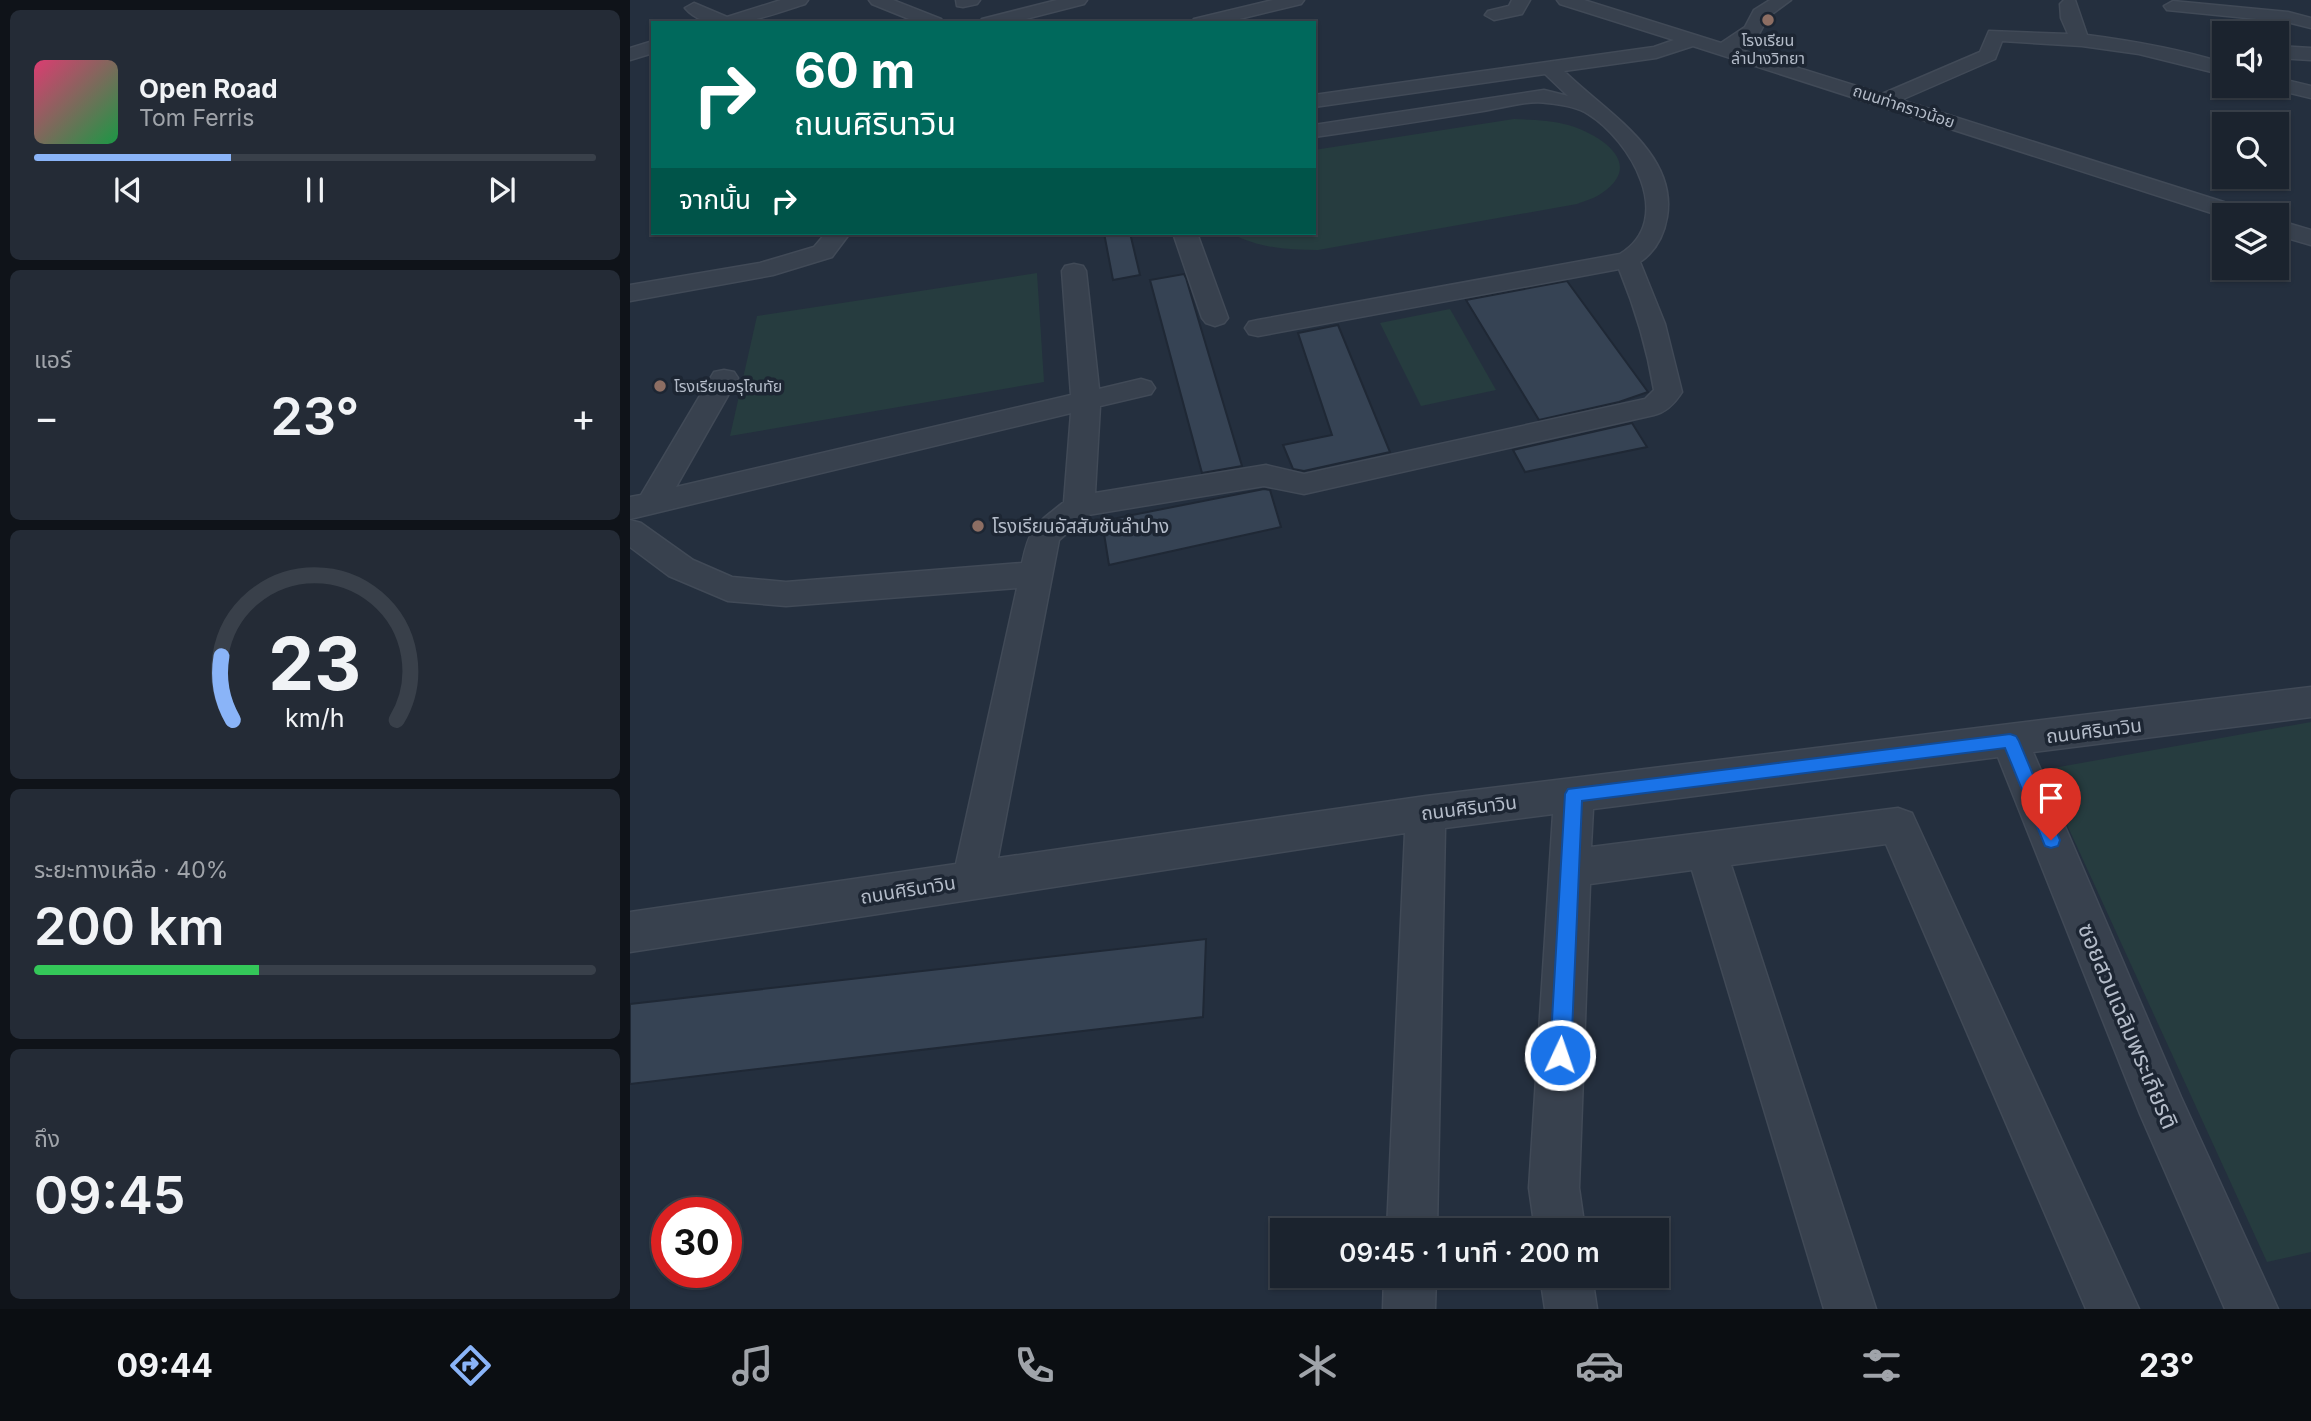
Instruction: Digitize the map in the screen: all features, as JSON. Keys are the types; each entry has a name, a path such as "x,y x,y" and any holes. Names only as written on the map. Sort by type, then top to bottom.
{"street":[{"path":"732,21 799,0"},
{"path":"878,0 930,21"},
{"path":"996,21 1078,0"},
{"path":"1208,21 1295,0"},
{"path":"1494,15 1516,10 1521,0"},
{"name":"ถนนท่าคราวน้อย","path":"1567,0 2212,206"},
{"path":"1722,51 1753,30 1759,14 1782,0"},
{"path":"1610,15 1635,3"},
{"path":"2069,4 2070,18 2079,39"},
{"path":"2173,6 2288,17 2311,23"},
{"path":"694,8 722,21"},
{"path":"1885,100 1988,55 1995,35 2079,39 2180,55 2212,65"},
{"path":"1316,101 1656,52 1690,41"},
{"path":"630,54 651,48"},
{"path":"2180,55 2190,50 2212,50"},
{"path":"2289,53 2311,54"},
{"path":"1258,328 1626,260 1644,251 1658,215 1657,184 1643,156 1549,68"},
{"path":"2289,87 2311,92"},
{"path":"1316,131 1573,91"},
{"path":"1545,96 1592,108"},
{"path":"2289,231 2311,238"},
{"path":"630,293 764,270 823,253 836,235"},
{"path":"1186,235 1215,318"},
{"path":"973,881 1044,535 1079,506 1266,475 1281,481 1304,484 1654,406 1668,392 1663,358 1649,309 1626,260"},
{"path":"1074,271 1086,401 1079,506"},
{"path":"640,506 724,378"},
{"path":"640,506 1141,388"},
{"path":"630,531 681,568 728,589 786,594 1036,574"},
{"name":"ถนนศิรินาวิน","path":"630,932 1426,813 2311,702"},
{"name":"ซอยสวนเฉลิมพระเกียรติ","path":"2010,741 2164,1114 2252,1309"},
{"path":"1558,1218 1554,1188 1574,794"},
{"path":"1412,1218 1426,813"},
{"path":"1569,868 1898,825 2113,1309"},
{"path":"1706,851 1850,1309"},
{"path":"1409,1309 1410,1288"},
{"path":"1568,1288 1571,1309"}],"green space":[{"path":"1514,119 1541,120 1562,123 1593,135 1613,151 1619,161 1620,171 1614,182 1599,195 1577,204 1318,250 1273,247 1235,235 1316,235 1316,150"},
{"path":"1037,273 1044,382 730,436 757,316"},
{"path":"1450,309 1496,390 1421,406 1380,323"},
{"path":"2311,722 2311,1252 2267,1262 2042,770"}],"building":[{"path":"1104,235 1130,235 1140,275 1113,280"},
{"path":"1184,274 1242,466 1202,473 1150,280"},
{"path":"1567,281 1648,392 1619,402 1539,420 1466,300"},
{"path":"1338,325 1390,452 1304,471 1293,469 1283,445 1332,435 1298,333"},
{"path":"1632,423 1647,447 1525,472 1513,450"},
{"path":"1270,490 1281,527 1109,565 1102,521"},
{"path":"1206,939 1203,1017 630,1084 630,1004"}],"place":[{"name":"โรงเรียน ลำปางวิทยา","path":"1768,20"},
{"name":"โรงเรียนอรุโณทัย","path":"660,386"},
{"name":"โรงเรียนอัสสัมชันลำปาง","path":"978,526"}],"route":[{"path":"1560,1055 1574,794 2010,741 2051,840"}]}
